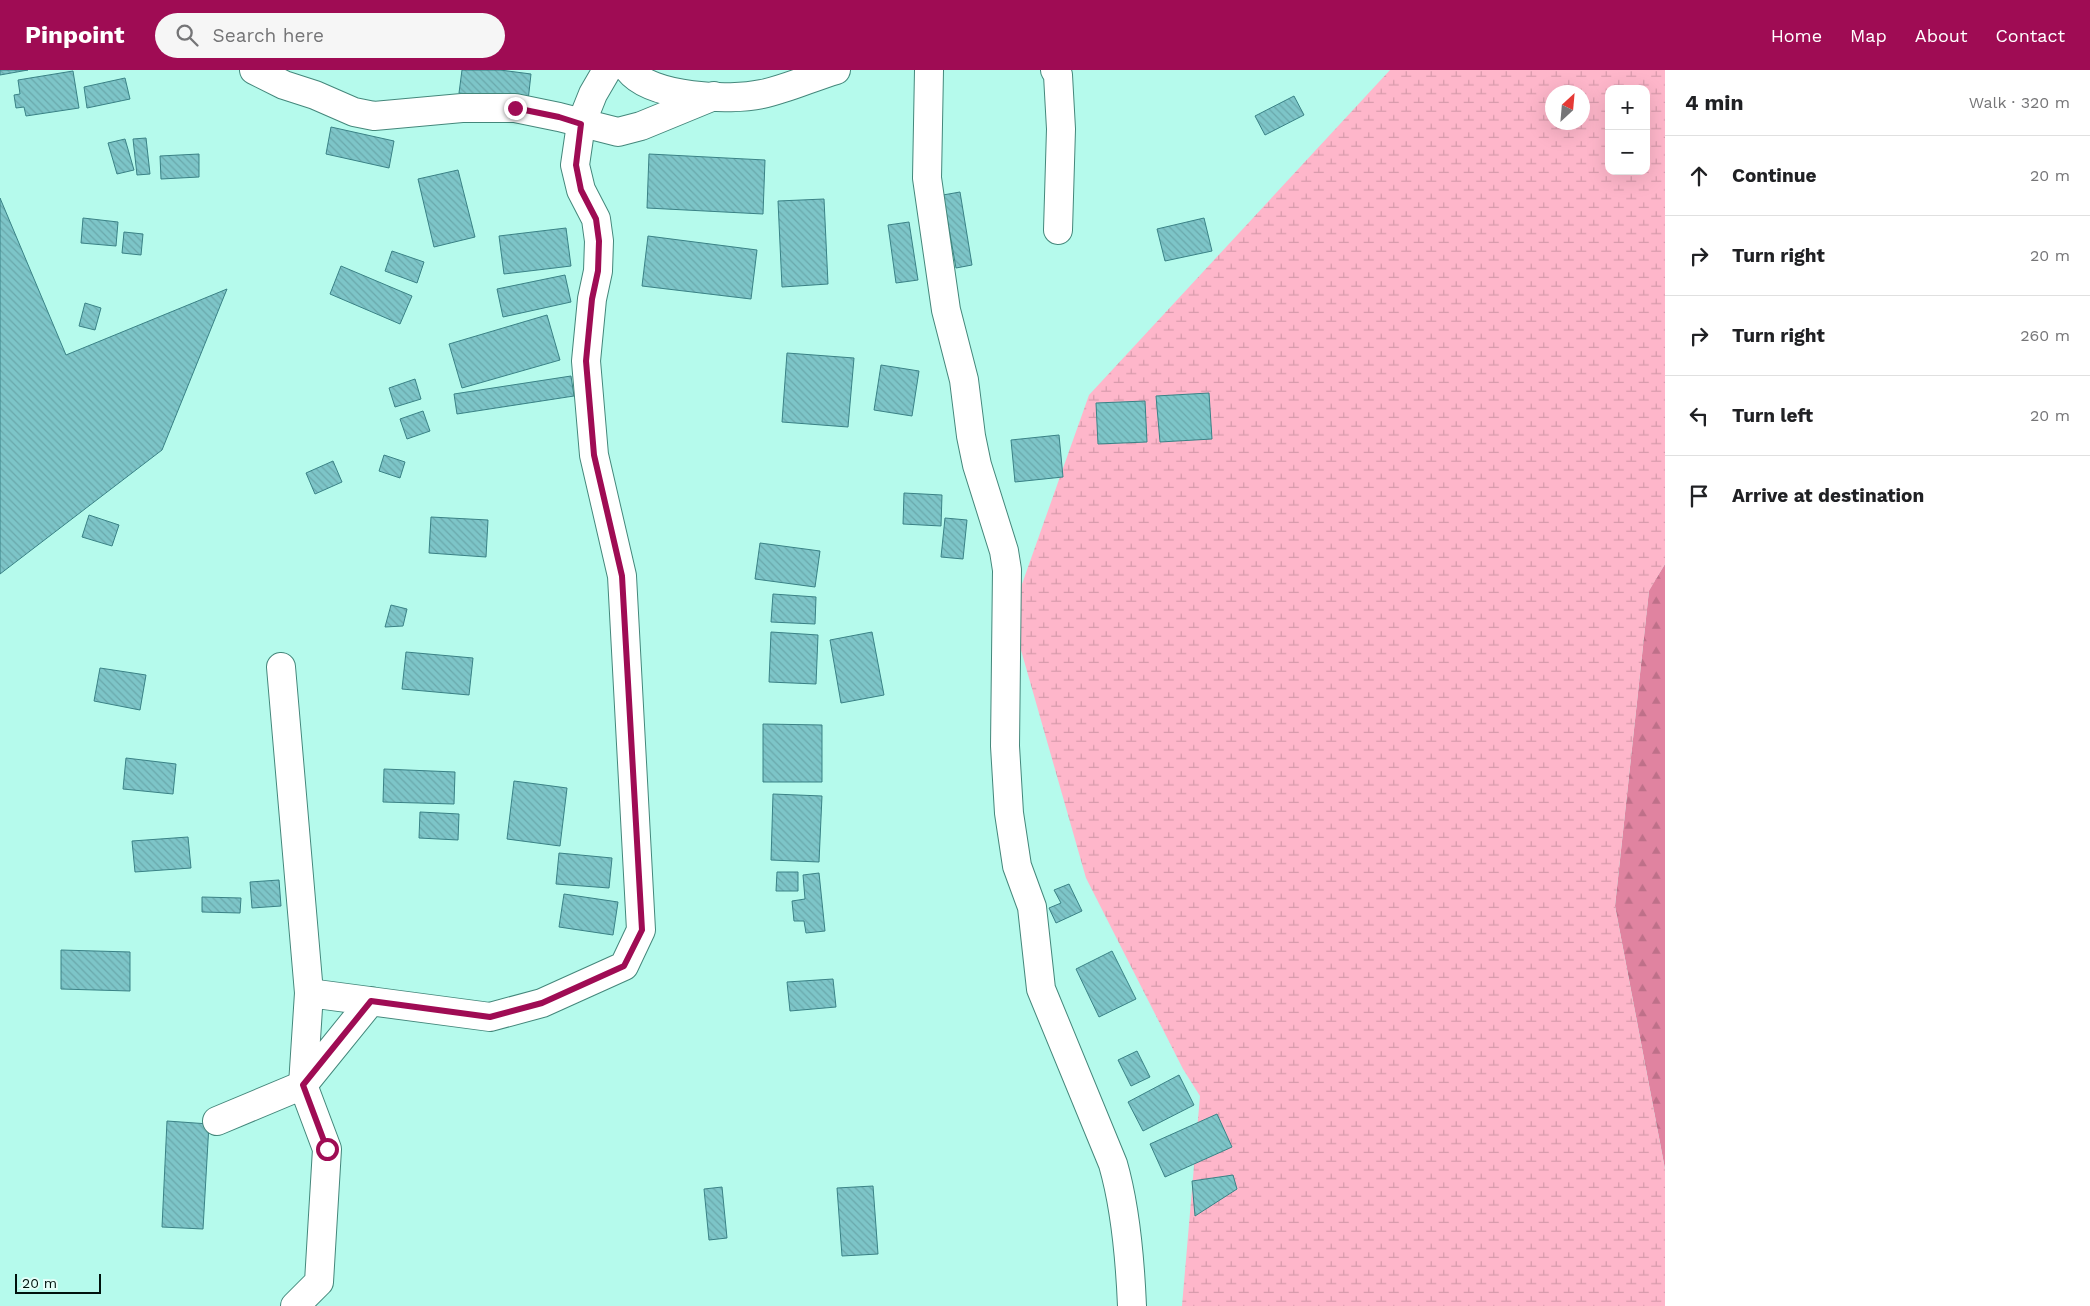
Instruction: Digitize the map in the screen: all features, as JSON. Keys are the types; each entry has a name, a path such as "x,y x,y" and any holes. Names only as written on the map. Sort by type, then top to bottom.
{"street":[{"path":"254,70 284,85 315,95 354,112 374,116 462,108 515,108 618,132 641,126 714,96"},
{"path":"309,992 490,1017 542,1003 624,966 642,930 622,576 594,455 586,361 592,299 598,271 599,241 596,219 581,190 576,165 581,124 593,94 607,70"},
{"path":"629,70 647,83 677,94 714,96 762,94 836,70"},
{"path":"928,70 927,178 946,310 964,380 971,436 977,465 1004,551 1007,570 1006,746 1009,813 1017,866 1032,907 1041,989 1118,1180 1129,1248 1132,1306"},
{"path":"1055,70 1058,76 1061,129 1058,230"},
{"path":"282,667 309,992 303,1085 327,1149 319,1282 295,1306"},
{"path":"217,1121 303,1085 371,1001"}],"green space":[{"path":"1390,70 1665,70 1665,564 1649,591 1615,906 1665,1169 1665,1306 1182,1306 1200,1096 1183,1069 1086,878 1011,615 1089,395"},
{"path":"1665,564 1665,1169 1615,906 1649,590"}],"building":[{"path":"0,70 28,70 0,75"},
{"path":"462,70 500,70 531,74 528,101 459,93"},
{"path":"73,71 79,108 26,116 24,107 16,108 14,95 20,94 18,80"},
{"path":"125,78 130,99 87,108 84,87"},
{"path":"1294,96 1304,115 1265,135 1255,116"},
{"path":"331,127 394,141 389,168 326,154"},
{"path":"146,138 150,174 137,175 133,139"},
{"path":"125,139 134,170 117,174 108,143"},
{"path":"199,154 199,177 161,179 160,156"},
{"path":"649,154 765,160 763,214 647,208"},
{"path":"458,170 475,237 434,247 418,179"},
{"path":"960,192 972,265 956,268 943,195"},
{"path":"0,198 66,355 227,289 162,450 0,574"},
{"path":"824,199 828,284 782,287 778,201"},
{"path":"83,218 118,222 116,246 81,243"},
{"path":"1204,218 1212,251 1165,261 1157,229"},
{"path":"909,222 918,280 896,283 888,225"},
{"path":"566,228 571,266 504,274 499,236"},
{"path":"124,232 143,234 141,255 122,253"},
{"path":"648,236 757,250 751,299 642,286"},
{"path":"392,251 424,262 417,283 385,271"},
{"path":"341,266 412,296 400,324 330,294"},
{"path":"565,275 571,302 503,317 497,289"},
{"path":"85,303 101,308 95,330 79,326"},
{"path":"547,315 560,360 462,388 449,344"},
{"path":"787,353 854,358 848,427 782,422"},
{"path":"881,365 919,371 912,416 874,410"},
{"path":"571,376 574,396 457,414 454,394"},
{"path":"415,379 421,399 395,407 389,388"},
{"path":"1209,393 1212,439 1160,442 1156,396"},
{"path":"1145,401 1147,442 1098,444 1096,403"},
{"path":"423,411 430,431 407,439 400,419"},
{"path":"1059,435 1063,477 1015,482 1011,440"},
{"path":"384,455 405,462 400,478 379,471"},
{"path":"333,461 342,482 315,494 306,473"},
{"path":"904,493 942,495 941,526 903,524"},
{"path":"89,515 119,525 112,546 82,537"},
{"path":"431,517 488,520 486,557 429,553"},
{"path":"945,518 967,520 963,559 941,557"},
{"path":"760,543 820,551 815,587 755,579"},
{"path":"773,594 816,597 815,624 771,622"},
{"path":"391,605 407,609 403,626 385,627"},
{"path":"771,632 818,635 816,684 769,682"},
{"path":"872,632 884,695 841,703 830,640"},
{"path":"406,652 473,658 469,695 402,689"},
{"path":"100,668 146,675 140,710 94,701"},
{"path":"763,724 822,725 822,782 763,782"},
{"path":"126,758 176,764 173,794 123,789"},
{"path":"384,769 455,772 454,804 383,802"},
{"path":"514,781 567,788 560,846 507,839"},
{"path":"773,794 822,796 819,862 771,860"},
{"path":"420,812 459,814 458,840 419,838"},
{"path":"188,837 191,868 135,872 132,841"},
{"path":"559,853 612,858 609,888 556,884"},
{"path":"777,872 798,872 798,891 776,891"},
{"path":"819,873 825,931 806,933 804,921 794,921 792,901 805,899 803,875"},
{"path":"279,880 281,906 252,908 250,882"},
{"path":"1069,884 1082,911 1056,923 1049,908 1061,903 1054,890"},
{"path":"564,894 618,902 613,935 559,927"},
{"path":"202,897 241,898 240,913 202,912"},
{"path":"61,950 130,952 130,991 61,989"},
{"path":"1112,951 1136,999 1099,1017 1076,969"},
{"path":"833,979 836,1007 790,1011 787,982"},
{"path":"1137,1051 1150,1077 1131,1086 1118,1060"},
{"path":"1179,1075 1194,1105 1143,1131 1128,1102"},
{"path":"1217,1114 1232,1147 1165,1177 1150,1144"},
{"path":"167,1121 209,1124 203,1229 162,1227"},
{"path":"1233,1175 1237,1189 1195,1216 1192,1181"},
{"path":"873,1186 878,1254 842,1256 837,1188"},
{"path":"722,1187 727,1238 709,1240 704,1189"}],"route":[{"path":"327,1149 303,1085 371,1001 490,1017 542,1003 624,966 642,930 622,576 594,455 586,361 592,299 598,271 599,241 596,219 581,190 576,165 581,124 559,117 515,108"}]}
